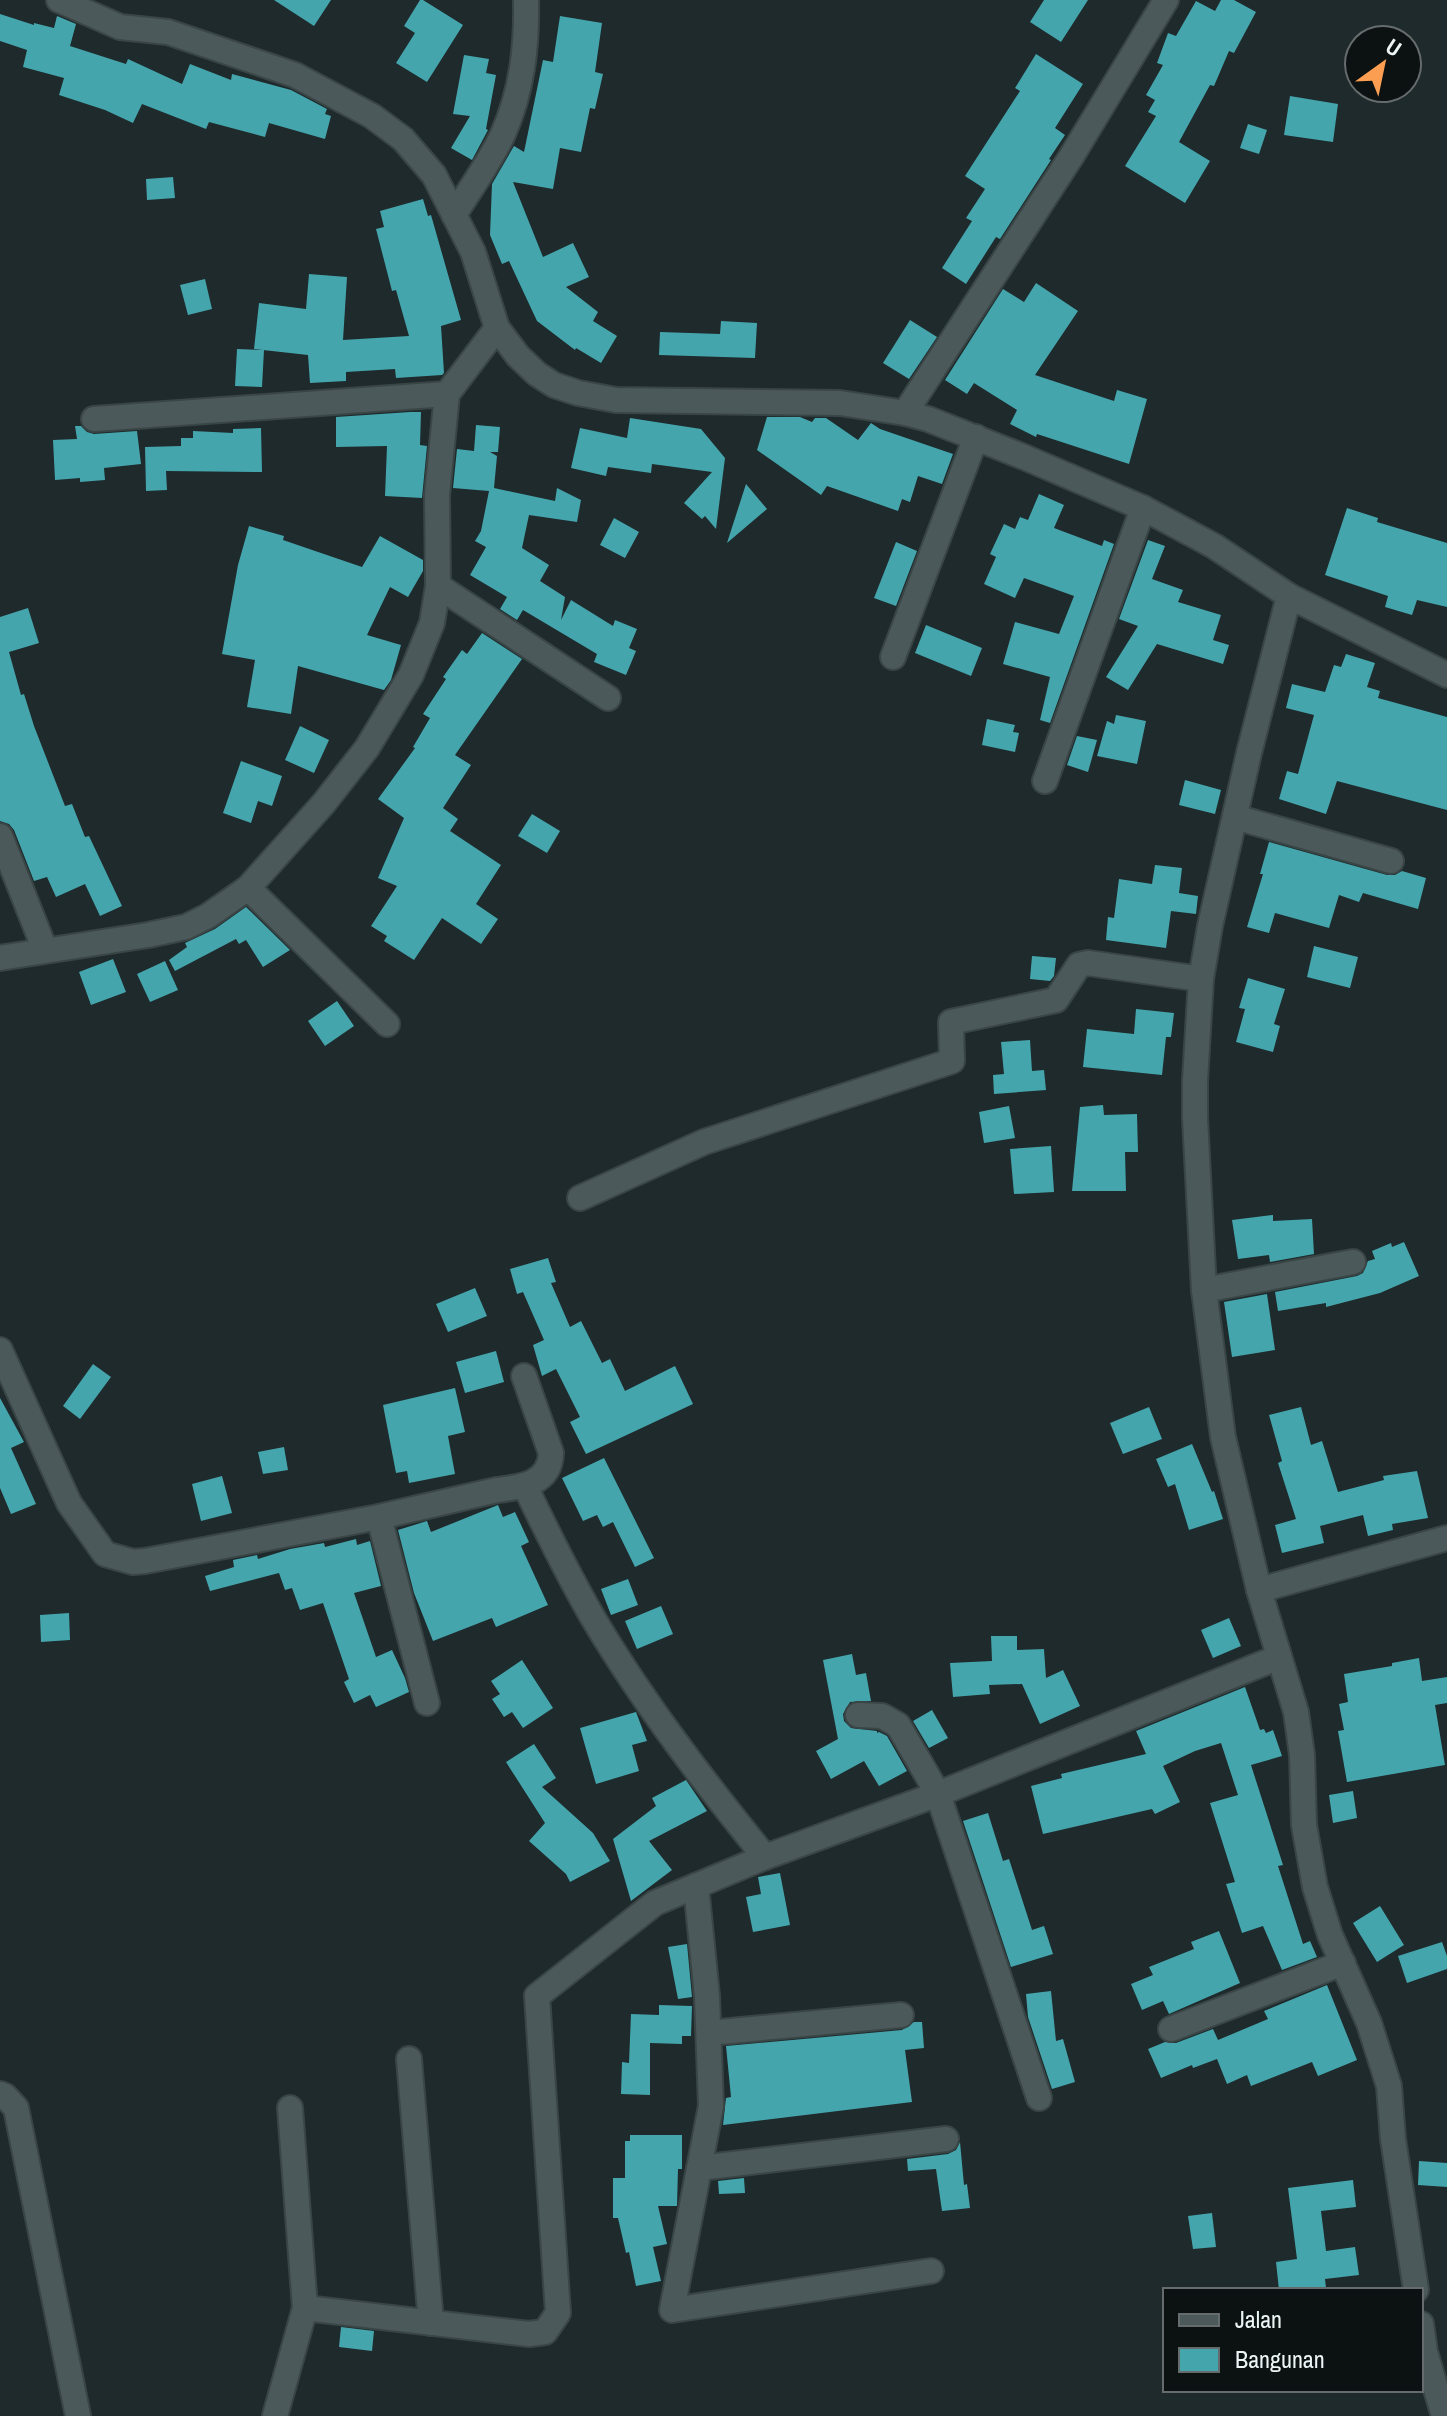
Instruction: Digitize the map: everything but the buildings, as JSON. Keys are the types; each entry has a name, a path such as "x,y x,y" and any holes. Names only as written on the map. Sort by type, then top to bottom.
{"street":[{"path":"59,0 120,27 168,32 295,75 372,116 403,139 434,175 473,252 497,328 518,356 554,385 616,400 840,403 905,413 976,437 1143,508 1214,546 1289,596 1447,675"},
{"path":"454,215 502,137 521,86 526,0"},
{"path":"905,413 1071,157 1166,0"},
{"path":"0,958 186,927 208,916 248,888 324,803 367,748 423,651 432,623 438,586 437,495 447,394 497,328"},
{"path":"94,419 447,394"},
{"path":"893,657 976,437"},
{"path":"1045,781 1143,508"},
{"path":"438,586 608,698"},
{"path":"1289,596 1235,817 1201,979 1195,1118 1204,1290 1223,1437 1259,1590 1296,1712 1302,1755 1304,1825 1315,1887 1330,1935 1359,1997 1389,2086 1393,2139 1416,2288"},
{"path":"1235,817 1391,861"},
{"path":"0,836 45,950"},
{"path":"248,888 387,1024"},
{"path":"580,1198 704,1142 952,1061 951,1022 1056,1000 1079,965 1088,963 1201,979"},
{"path":"1204,1290 1353,1262"},
{"path":"0,1350 69,1503 105,1554 133,1562 379,1517 525,1486 547,1469 551,1453 524,1376"},
{"path":"525,1486 595,1621 629,1675 765,1857"},
{"path":"379,1517 427,1703"},
{"path":"1259,1590 1447,1538"},
{"path":"305,2308 529,2334 545,2332 558,2313 537,1996 655,1903 765,1857 938,1794 1279,1657"},
{"path":"858,1715 882,1716 898,1725 938,1794 1039,2098"},
{"path":"696,1886 707,1996 711,2106 672,2310 931,2271"},
{"path":"1171,2029 1343,1963"},
{"path":"709,2033 901,2015"},
{"path":"409,2059 431,2323"},
{"path":"0,2094 16,2108 78,2416"},
{"path":"275,2416 305,2308 290,2108"},
{"path":"699,2168 946,2139"},
{"path":"1423,2327 1436,2350 1444,2416"}]}
